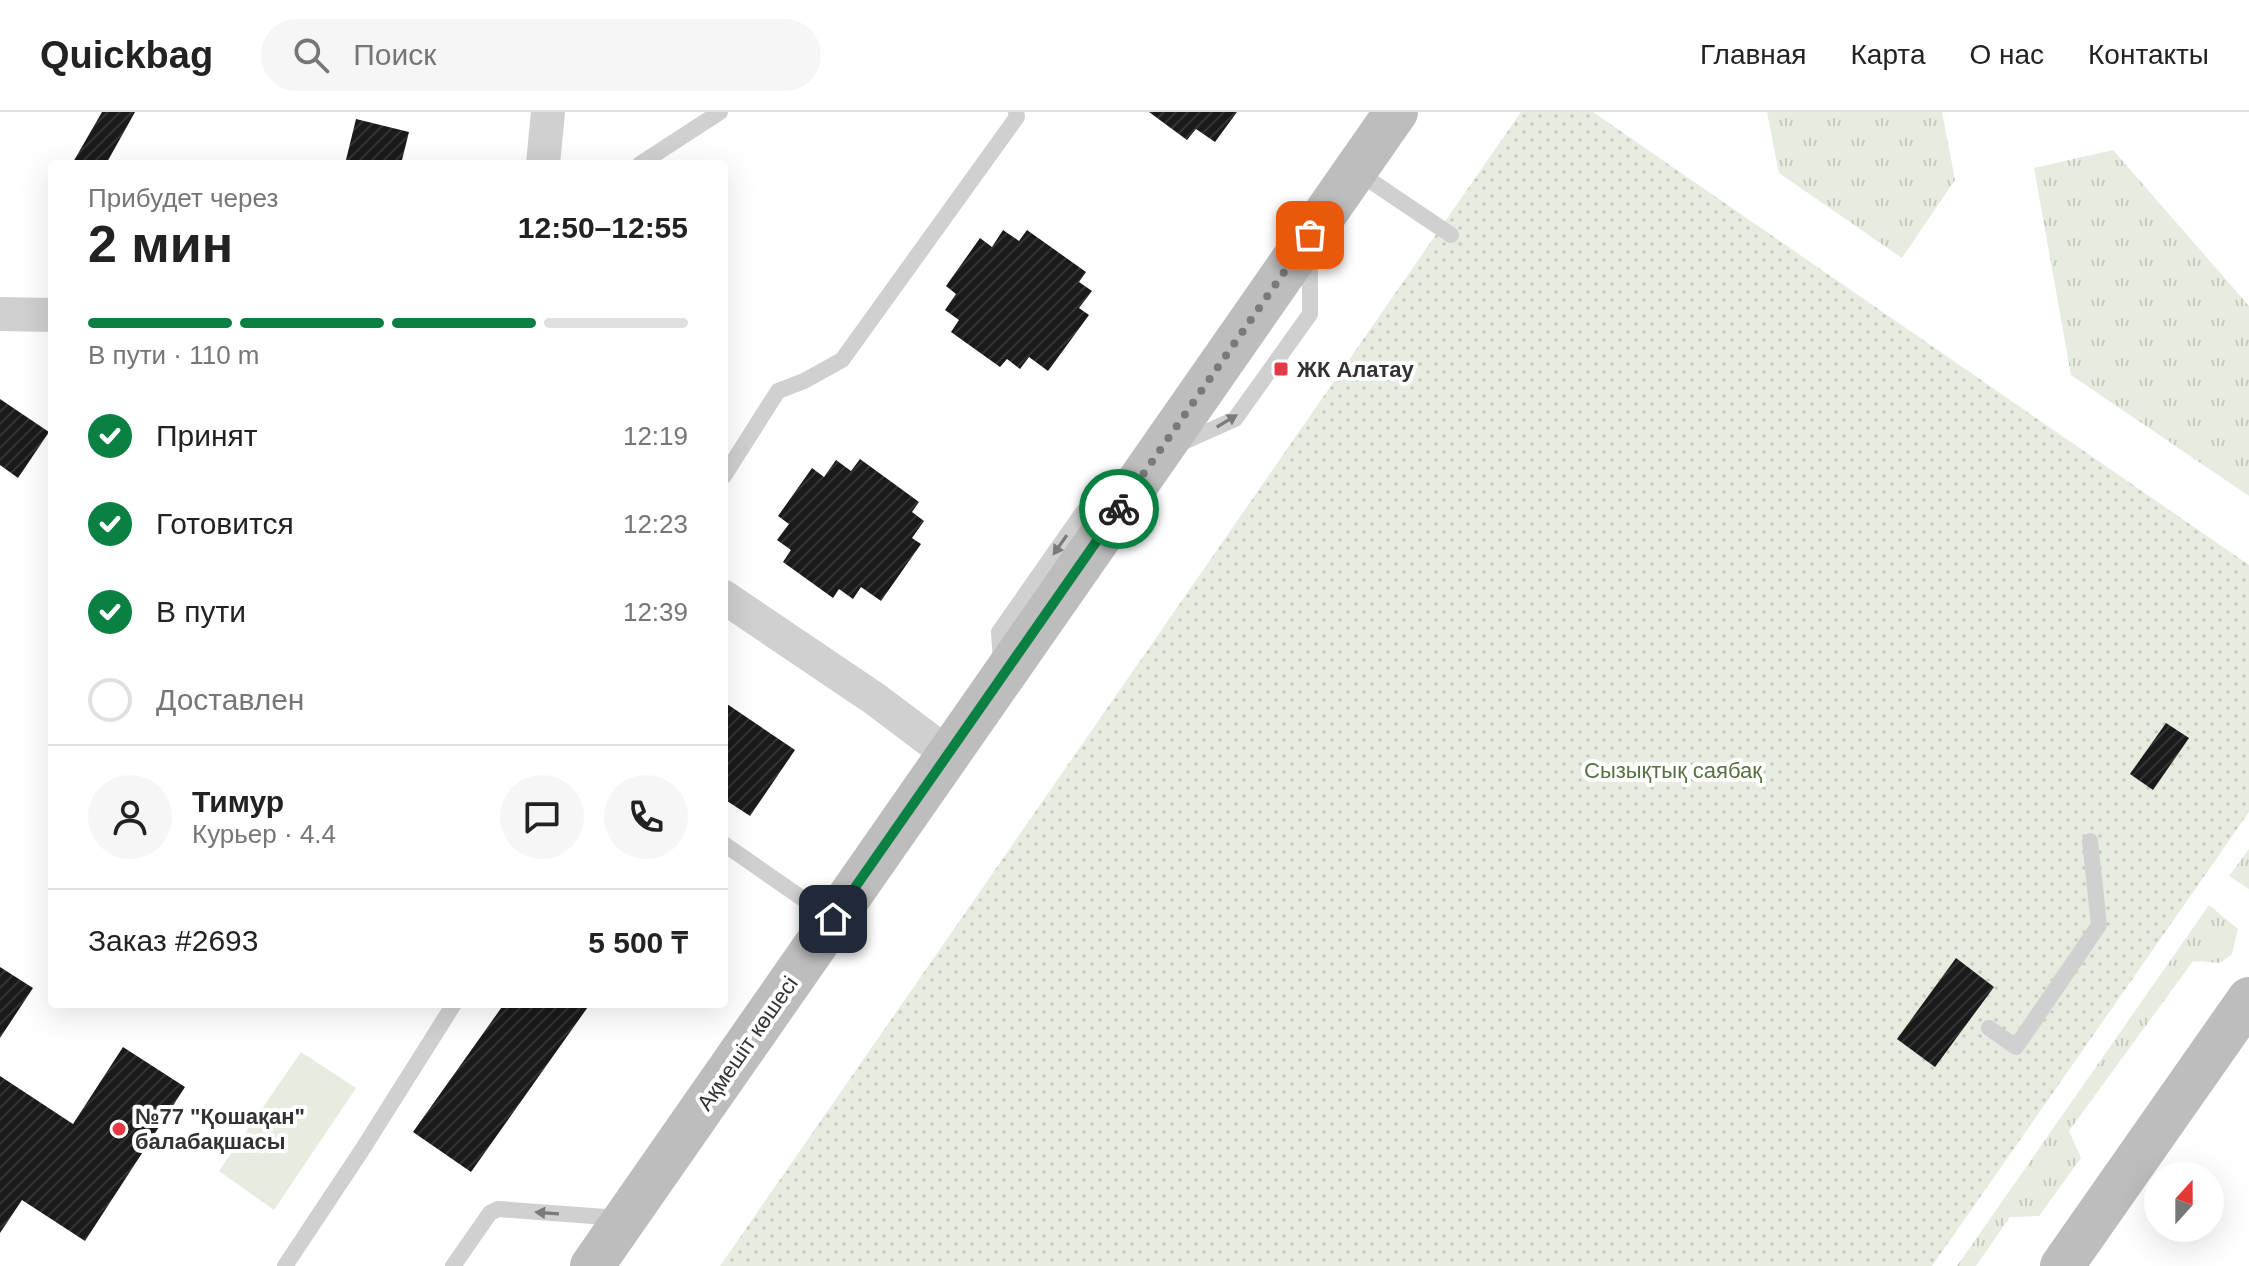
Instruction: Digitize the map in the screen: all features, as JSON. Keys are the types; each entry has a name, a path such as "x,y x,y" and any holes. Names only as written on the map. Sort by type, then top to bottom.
{"main road":[{"name":"Ақмешіт көшесі","path":"592,1266 1395,112"},
{"path":"2062,1266 2249,999"}],"street":[{"path":"543,160 548,112"},
{"path":"0,314 48,315"},
{"path":"728,600 875,699 948,754"}],"lane":[{"path":"646,160 720,112"},
{"path":"728,470 778,391 842,360 1017,117 1016,112"},
{"path":"1355,170 1451,235"},
{"path":"1989,1028 2016,1047 2099,925 2090,841"},
{"path":"728,847 833,919"},
{"path":"285,1266 451,1008"},
{"path":"453,1266 490,1213 498,1209 625,1218"}],"green space":[{"name":"Сызықтық саябақ","path":"1521,112 1593,112 2249,565 2249,812 1932,1266 720,1266"},
{"path":"1767,112 1942,112 1955,180 1902,258 1779,173"},
{"path":"2113,150 2249,306 2249,496 2071,375 2034,168"},
{"path":"2249,849 2249,889 2229,876"},
{"path":"2209,905 2238,929 2232,954 2220,963 2193,961 2069,1131 2081,1158 2039,1216 2010,1217 1976,1266 1957,1266"},
{"path":"301,1052 356,1088 274,1210 219,1171"}],"building":[{"path":"102,112 135,112 108,160 74,160"},
{"path":"1149,112 1237,112 1215,142 1196,129 1187,140"},
{"path":"356,119 409,132 402,160 346,160"},
{"path":"1003,230 1019,241 1027,230 1086,272 1079,282 1092,291 1079,308 1089,315 1048,371 1029,357 1020,369 1007,359 1000,367 951,332 959,320 945,310 956,294 946,286 980,238 992,247"},
{"path":"0,399 48,433 18,478 0,465"},
{"path":"860,459 919,502 912,512 924,521 912,538 921,544 881,601 861,587 853,599 839,589 833,598 783,562 791,550 777,540 789,524 778,516 812,468 824,477 836,460 851,471"},
{"path":"728,705 795,750 750,816 728,802"},
{"path":"2166,723 2189,738 2153,790 2130,774"},
{"path":"1956,958 1994,987 1935,1067 1897,1039"},
{"path":"0,967 33,988 0,1038"},
{"path":"501,1008 587,1008 471,1172 413,1132"},
{"path":"123,1047 185,1087 85,1241 22,1200 0,1233 0,1076 73,1124"}],"way so far":[{"path":"1119,509 1310,235"}],"place":[{"name":"ЖК Алатау","path":"1281,369"},
{"name":"№77 \"Қошақан\" балабақшасы","path":"119,1129"}],"route":[{"path":"833,919 1119,509"}]}
